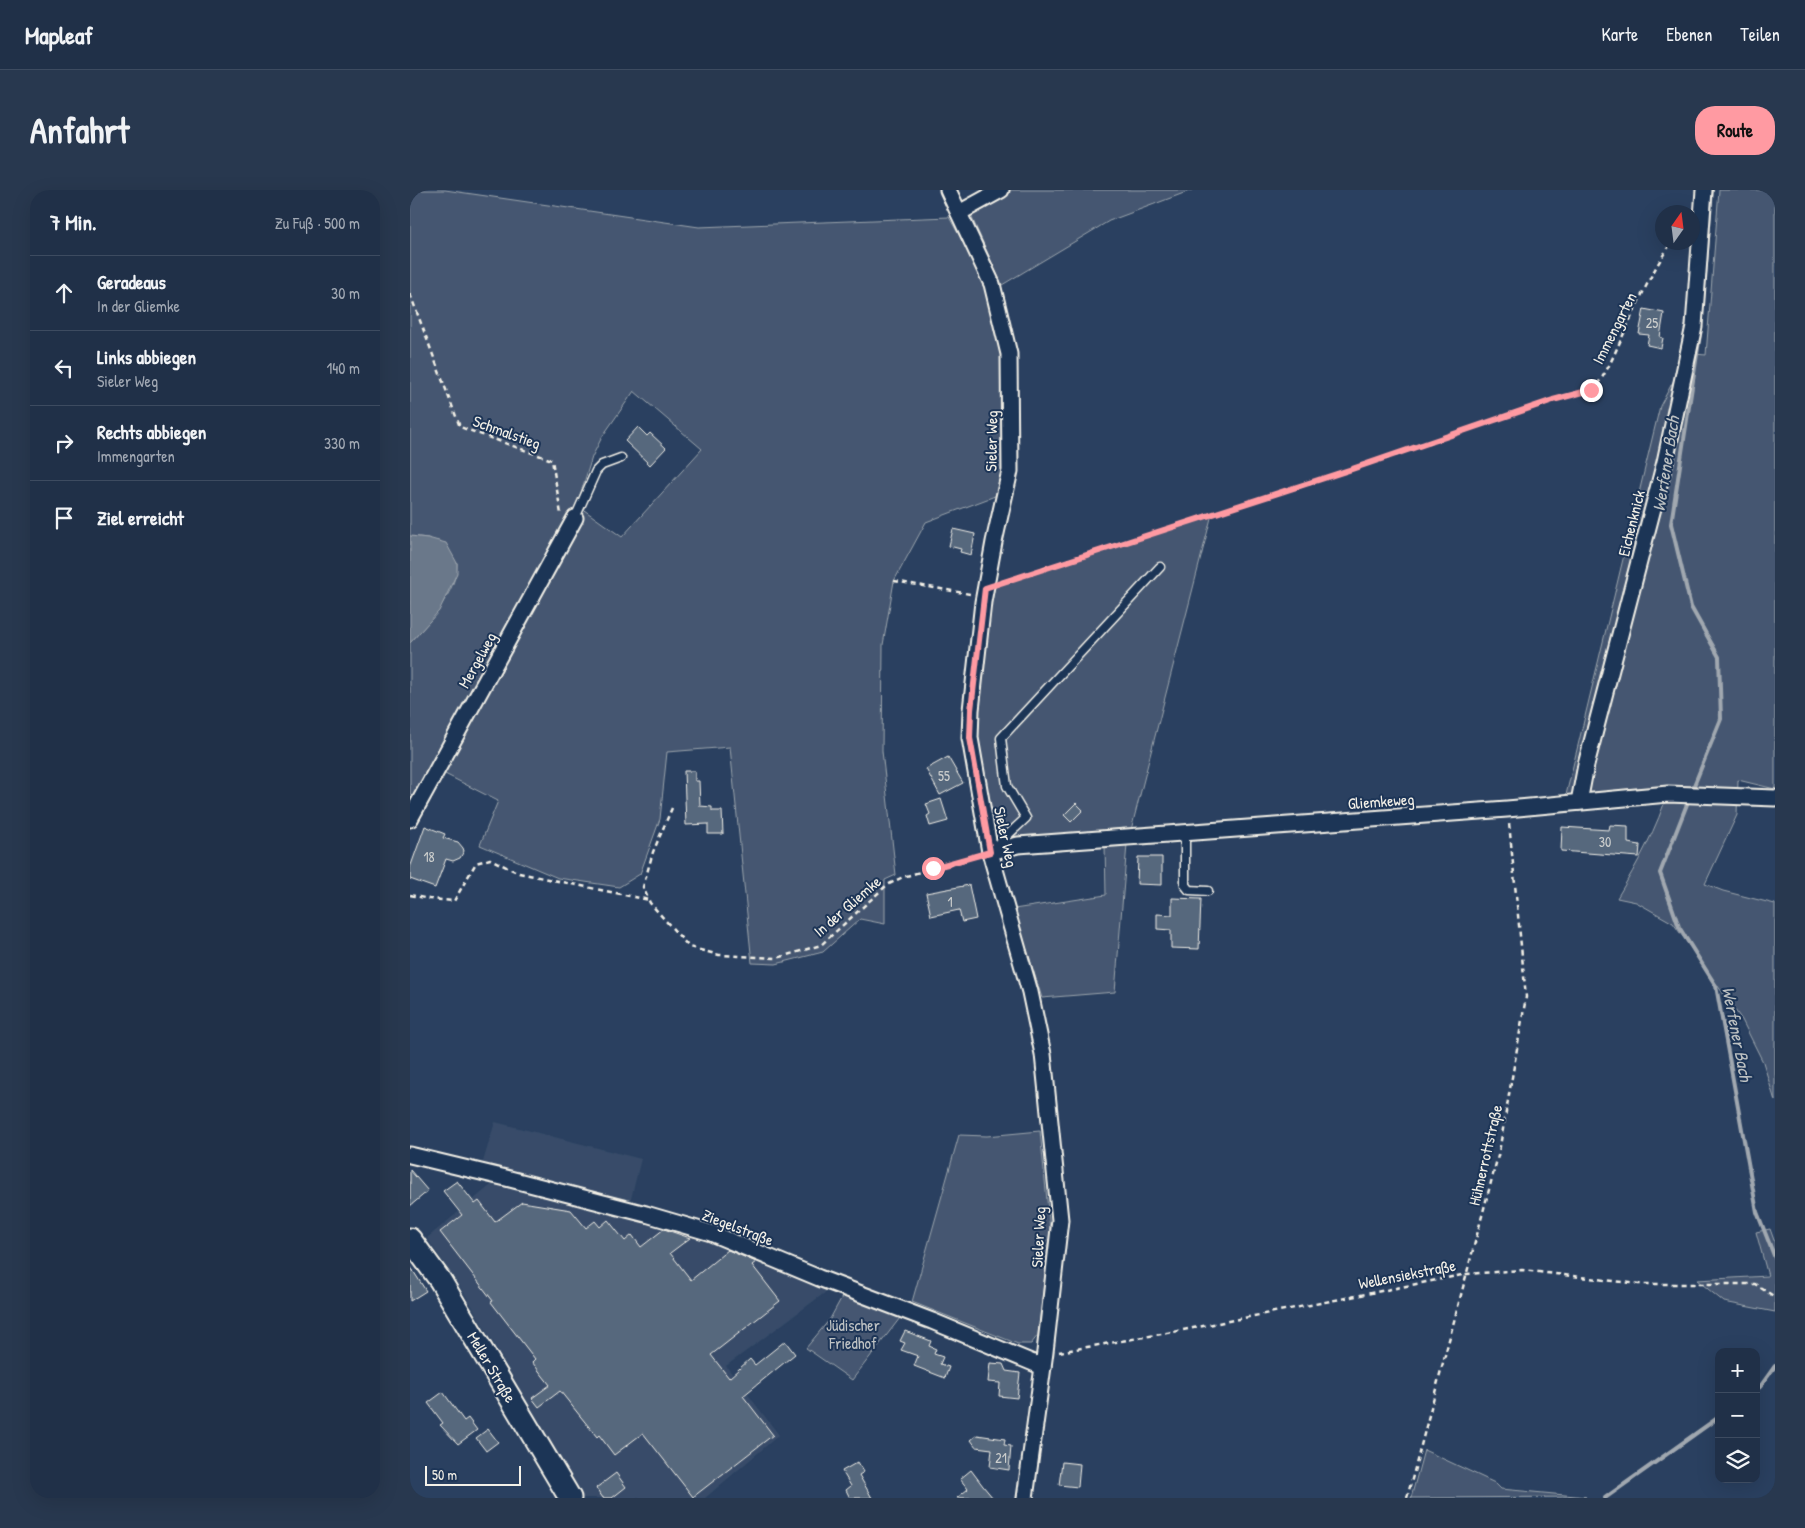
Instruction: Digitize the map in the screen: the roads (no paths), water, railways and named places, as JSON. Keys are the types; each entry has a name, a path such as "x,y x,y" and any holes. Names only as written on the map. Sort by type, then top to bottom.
{"main road":[{"name":"Meller Straße","path":"410,1239 440,1280 570,1498"}],"street":[{"name":"Sieler Weg","path":"948,190 992,284 1008,354 1010,471 985,592 971,710 970,738 990,852 1030,992 1043,1054 1060,1220 1025,1498"},
{"path":"959,212 1001,190"},
{"name":"Eichenknick","path":"1578,802 1665,462 1694,326 1704,190"},
{"name":"Mergelweg","path":"410,819 575,518"},
{"name":"Gliemkeweg","path":"990,852 1018,845 1507,809 1668,794 1775,798"},
{"name":"Ziegelstraße","path":"410,1155 600,1202 711,1233 819,1278 932,1321 1044,1359"}],"lane":[{"path":"575,518 596,471 602,465 621,458"},
{"path":"990,852 1026,818 1007,786 1001,738 1160,567"},
{"path":"1185,833 1185,885 1189,890 1208,891"}],"waterway":[{"name":"Werfener Bach","path":"1703,299 1712,190"},
{"name":"Werfener Bach","path":"1693,788 1721,719 1719,657 1691,607 1671,524 1701,328"},
{"name":"Werfener Bach","path":"1689,799 1660,873 1679,927 1716,986 1757,1212 1775,1258"},
{"name":"Werfener Bach","path":"1760,1387 1775,1366"},
{"name":"Werfener Bach","path":"1605,1498 1715,1420"}],"park label":[{"name":"Jüdischer Friedhof","path":"853,1334"}]}
